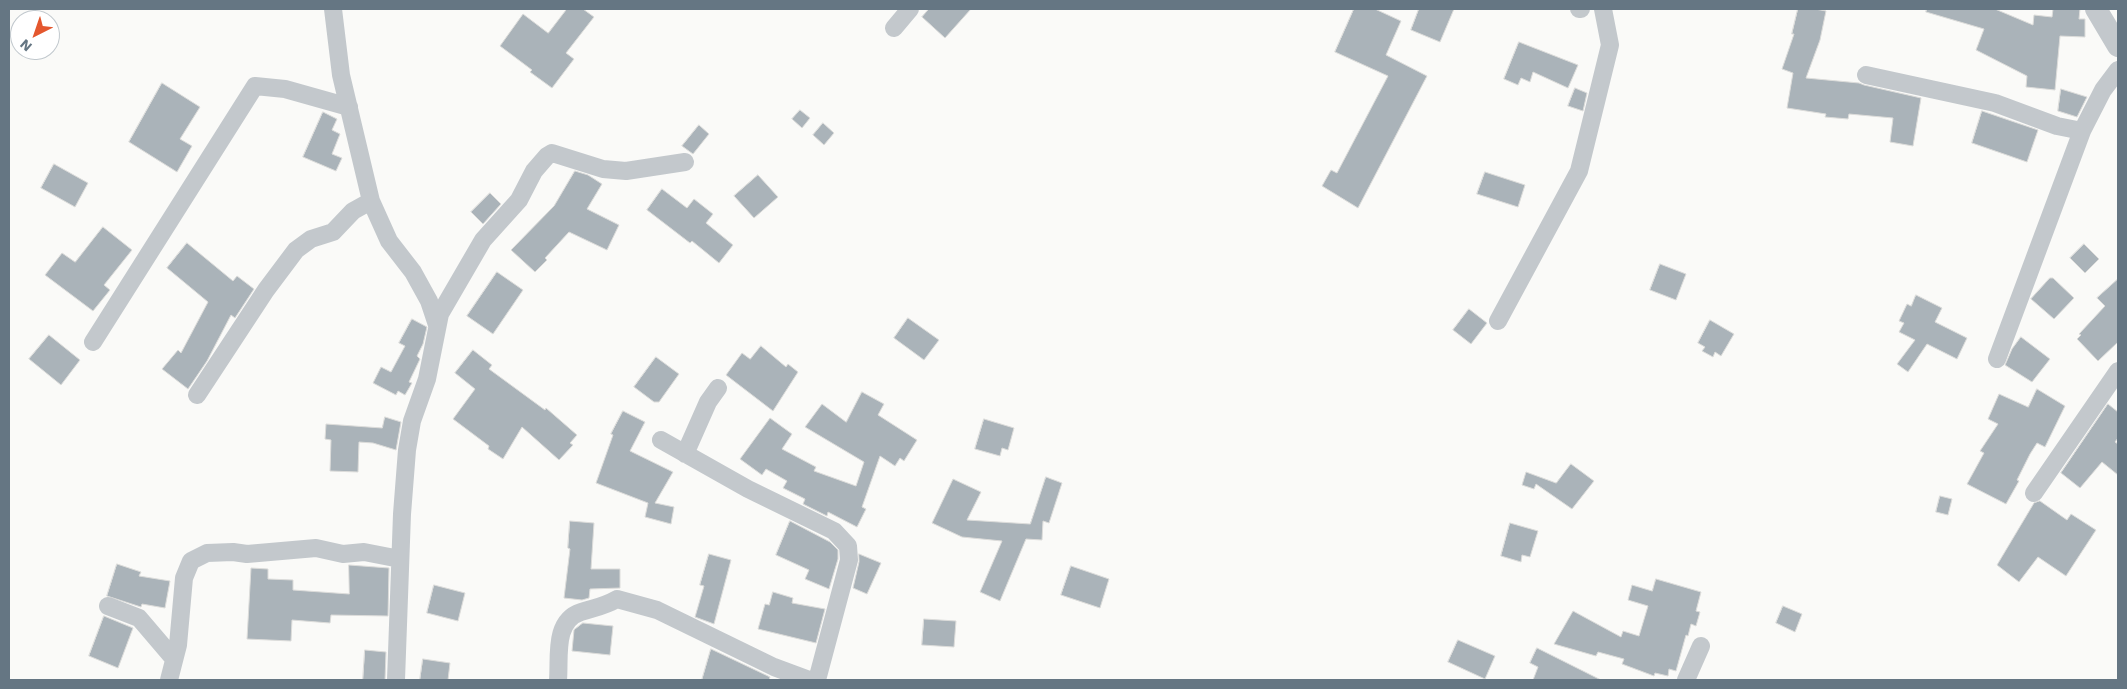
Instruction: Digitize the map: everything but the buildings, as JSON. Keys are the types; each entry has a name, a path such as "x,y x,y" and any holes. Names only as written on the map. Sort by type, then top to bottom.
{"street":[{"path":"333,9 341,75 371,200 389,241 413,272 430,301 437,325"},
{"path":"894,28 910,9"},
{"path":"1498,321 1579,171 1610,45 1603,9"},
{"path":"2096,9 2118,46"},
{"path":"1997,359 2082,131 2103,90 2118,70"},
{"path":"1866,75 1996,103 2056,126 2082,131"},
{"path":"93,342 255,86 285,89 349,107"},
{"path":"396,680 400,558 407,450 412,421 427,379 440,314 483,240 519,200 534,171 547,156 552,154 603,169 626,171 685,162"},
{"path":"197,395 266,290 296,250 311,239 333,232 353,211 371,200"},
{"path":"2034,493 2118,371"},
{"path":"685,454 708,402 718,388"},
{"path":"661,440 748,489 834,532 848,546 849,560 817,680"},
{"path":"169,680 178,645 184,578 191,561 207,553 233,552 246,554 270,550 292,552 316,548 343,554 364,552 400,558"},
{"path":"558,680 558,647 568,619 580,612 602,607 618,599 656,610 774,667 809,680"},
{"path":"108,606 138,618 174,659"},
{"path":"1686,680 1701,646"}]}
